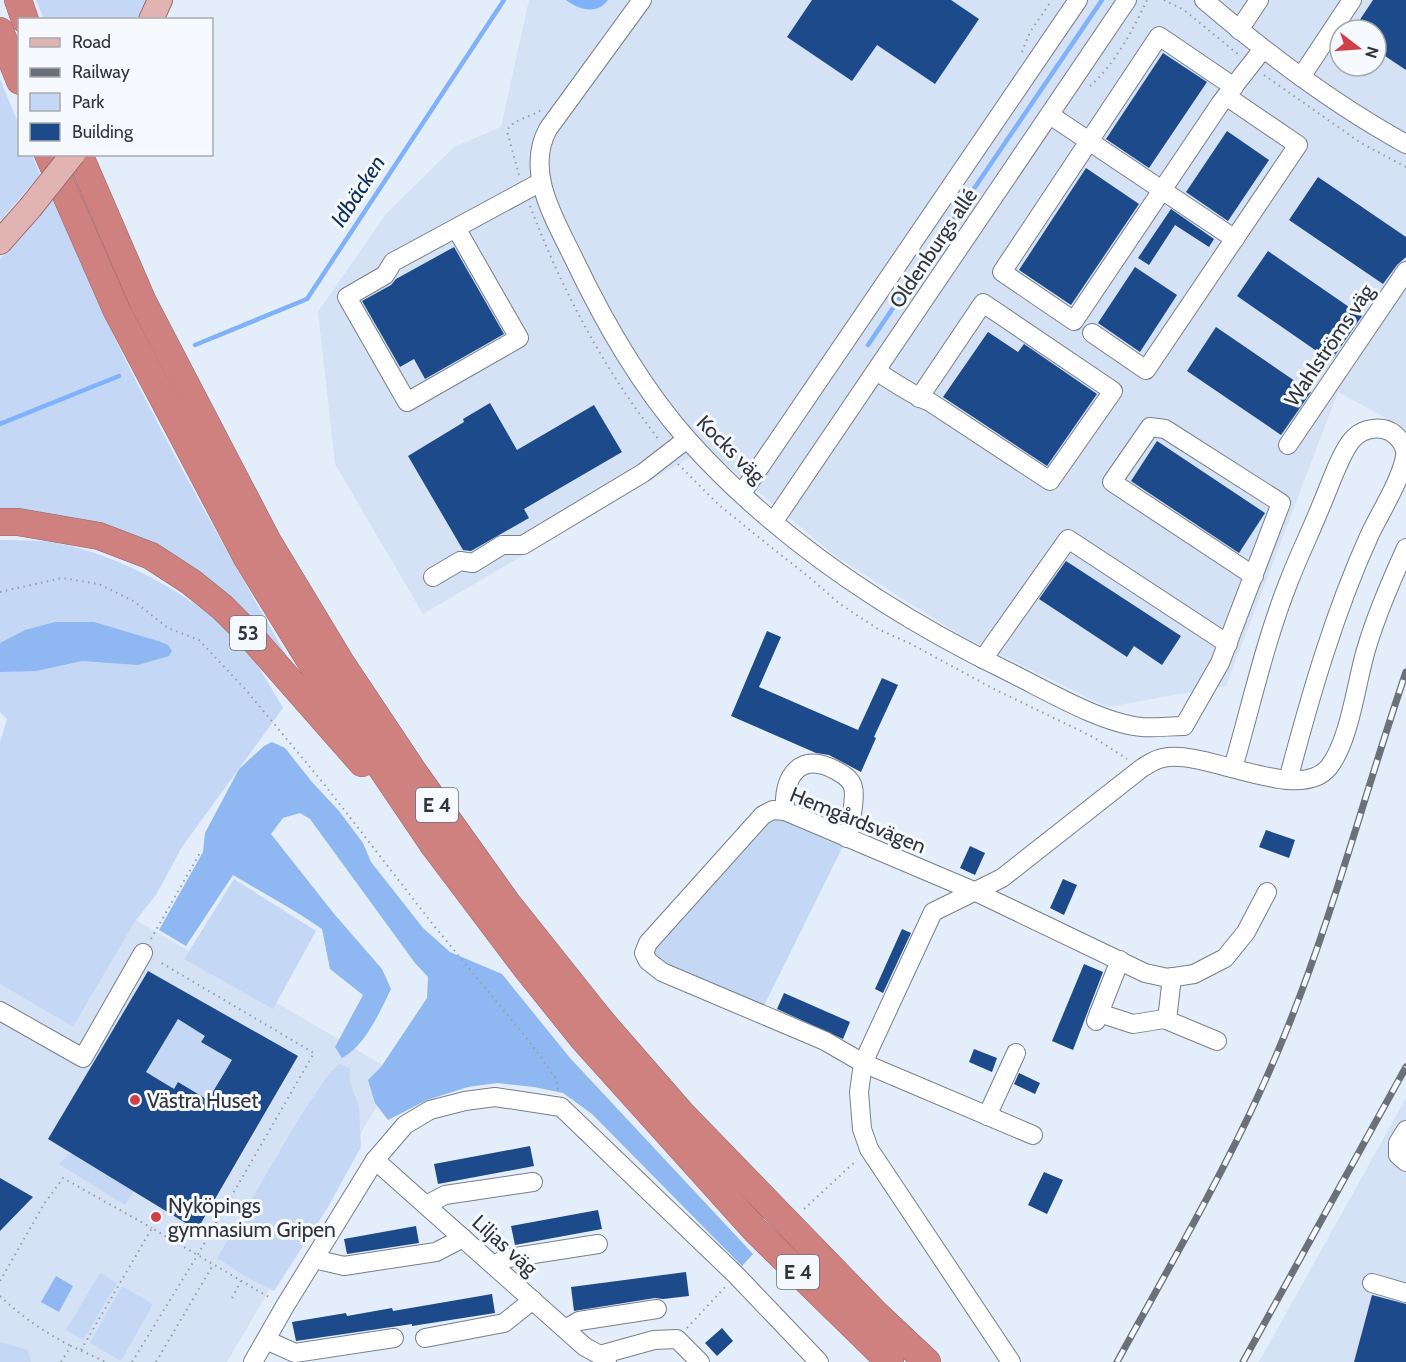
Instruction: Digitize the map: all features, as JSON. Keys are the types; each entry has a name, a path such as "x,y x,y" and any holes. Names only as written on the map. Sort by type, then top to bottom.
{"highway":[{"path":"18,0 24,18"},
{"path":"0,31 18,76"},
{"name":"E 4","path":"49,156 117,311 247,558 320,677 432,843 584,1040 755,1230 890,1362"},
{"name":"E 4","path":"81,156 143,302 268,542 341,663 415,774 507,903 608,1029 681,1113 876,1314 927,1362"},
{"name":"53","path":"0,522 18,522 99,536 151,556 191,582 222,607 247,632 432,843"}],"main road":[{"path":"152,18 160,0"},
{"path":"0,242 71,156"}],"street":[{"name":"Kocks väg","path":"642,0 545,135 538,157 541,182 592,296 639,375 687,439 774,521 828,564 878,598 984,659 1100,716 1141,727 1184,726 1220,663 1228,644"},
{"name":"Oldenburgs allé","path":"742,493 1078,0"},
{"name":"Oldenburgs allé","path":"774,521 1127,0"},
{"path":"1204,0 1301,77 1366,121 1406,144"},
{"path":"1239,30 1259,0"},
{"path":"1301,77 1352,0"},
{"path":"1092,333 1146,370 1298,145 1230,92 1159,36 1002,272 1074,321 1230,92 1263,49"},
{"path":"1050,115 1235,238"},
{"path":"456,228 519,338 407,402 347,297 385,274 393,262 541,182"},
{"name":"Wahlströms väg","path":"1288,445 1406,272"},
{"path":"876,371 919,398 930,402 1050,481 1113,391 983,303 919,398"},
{"path":"984,659 1068,539 1228,644 1254,576 1281,503 1165,429 1150,428 1112,482 1254,576"},
{"path":"1233,768 1288,582 1336,473 1350,442 1358,433 1370,428 1384,429 1396,435 1403,445 1405,454 1348,589 1308,704 1297,783"},
{"path":"433,578 460,561 473,563 502,545 523,545 643,473 687,439"},
{"path":"1011,1362 869,1149 862,1129 859,1092 863,1063 933,912 1002,879 1143,768 1161,758 1182,757 1297,783 1314,778 1328,768 1337,752 1349,719 1368,641 1406,548"},
{"path":"785,811 784,794 792,776 806,765 824,764 847,777 852,784 854,793 847,838"},
{"name":"Hemgårdsvägen","path":"863,1063 825,1041 662,972 648,961 645,953 648,943 763,815 773,810 785,811 976,892 1145,973 1172,977 1194,974 1225,958 1246,932 1267,892"},
{"path":"0,1011 83,1058 143,952"},
{"path":"1120,960 1098,1017 1133,1024 1167,1020 1217,1041"},
{"path":"1167,1020 1172,977"},
{"path":"987,1116 1016,1053"},
{"path":"863,1063 1033,1135"},
{"path":"253,1362 375,1160 405,1125 430,1110 465,1101 495,1097 561,1107 736,1275 819,1362"},
{"path":"1406,1130 1398,1143 1398,1155 1406,1162"},
{"name":"Liljas väg","path":"375,1160 585,1347 604,1358"},
{"path":"426,1205 445,1195 533,1182"},
{"path":"314,1259 344,1266 436,1252 463,1238"},
{"path":"493,1265 508,1258 598,1244"},
{"path":"1372,1283 1406,1293"},
{"path":"425,1338 504,1323 533,1300"},
{"path":"565,1329 579,1321 657,1309"},
{"path":"266,1340 295,1353 393,1338"},
{"path":"604,1358 654,1340 677,1339 700,1362"}],"path":[{"path":"1164,0 1184,10 1271,81 1361,143 1406,167"},
{"path":"544,108 534,116 512,124 507,131 524,192 568,298 604,362 641,418 670,454 718,504 850,610 878,629 1093,737 1143,768"},
{"path":"0,592 62,578 99,584 135,602 168,628 200,640 246,690 324,784 435,927 529,1041 557,1080 561,1107"},
{"path":"132,1362 197,1256 314,1053 143,952 201,851"},
{"path":"798,1215 869,1149"},
{"path":"0,1281 44,1204 63,1178 285,1306"},
{"path":"178,1244 188,1225"},
{"path":"81,1350 152,1228"},
{"path":"156,1362 213,1265"},
{"path":"677,1339 736,1275"},
{"path":"231,1298 241,1281"},
{"path":"0,1296 23,1317 45,1332 106,1362"},
{"path":"61,1362 71,1346"}],"shaded area":[{"path":"529,0 1406,0 1406,429 1338,392 1226,686 1107,707 960,635 834,555 706,448 423,614 335,464 318,312 386,214 454,147 501,127"},
{"path":"566,0 608,0 599,8 588,9"},
{"path":"55,622 94,622 158,641 168,645 172,651 169,656 138,665 82,661 36,671 0,672 0,643 25,630"},
{"path":"272,742 285,748 339,811 363,843 371,862 423,928 450,952 502,974 570,1058 753,1254 742,1266 592,1114 563,1093 497,1083 468,1087 427,1100 388,1120 375,1103 368,1080 381,1067 427,998 428,977 415,963 310,819 300,813 283,818 271,834 335,915 382,969 391,989 371,1028 351,1052 342,1058 335,1047 363,995 330,969 322,929 289,908 233,875 186,946 159,930 203,852 205,833 239,769 264,746"},
{"name":"Nyköpings gymnasium Gripen","path":"136,920 396,1073 227,1362 0,1362 0,984 73,1027"},
{"path":"1406,1098 1406,1362 1259,1362"},
{"path":"56,1276 73,1286 59,1312 41,1302"}],"green space":[{"path":"36,0 148,0 138,18 44,18"},
{"path":"0,79 18,123 18,156 32,156 40,175 0,221"},
{"path":"54,199 107,321 168,443 302,682 190,572 0,515 0,259"},
{"path":"0,540 41,541 89,551 139,571 162,584 206,612 234,636 257,666 283,708 182,847 156,895 136,920 73,1027 0,984 0,742 7,719 0,712"},
{"path":"778,814 845,842 761,1012 681,979 648,949 764,819"},
{"path":"234,879 316,931 273,1009 184,959"},
{"path":"178,1019 205,1036 201,1042 232,1060 203,1108 178,1083 174,1089 146,1072"},
{"path":"339,1064 350,1068 350,1082 359,1107 361,1147 328,1207 274,1291 217,1258 301,1115 328,1075"},
{"path":"71,1153 134,1191 125,1205 59,1164"},
{"path":"100,1273 117,1283 83,1340 66,1330"},
{"path":"122,1286 153,1304 121,1361 90,1343"},
{"path":"0,1342 28,1350 31,1362 0,1362"}],"building":[{"path":"812,0 951,0 979,19 935,84 877,45 852,81 787,37"},
{"path":"1373,0 1406,0 1406,70 1388,58 1388,18 1361,18"},
{"path":"1163,53 1207,82 1149,168 1106,139"},
{"path":"1227,131 1269,160 1228,221 1186,192"},
{"path":"1086,168 1139,204 1071,305 1019,270"},
{"path":"1318,177 1406,237 1406,257 1383,284 1289,220"},
{"path":"1171,209 1214,239 1209,247 1175,225 1149,265 1138,258"},
{"path":"454,247 504,334 425,379 414,359 400,367 362,301"},
{"path":"1268,251 1362,316 1331,361 1237,296"},
{"path":"1135,267 1177,295 1140,352 1098,323"},
{"path":"1216,327 1311,392 1281,435 1187,371"},
{"path":"988,332 1018,352 1024,344 1097,394 1047,466 943,397"},
{"path":"490,403 517,450 594,405 622,452 524,509 529,518 471,551 463,550 408,456 464,422 463,419"},
{"path":"1157,441 1265,513 1239,553 1131,481"},
{"path":"1066,561 1181,636 1162,665 1134,646 1127,657 1039,599"},
{"path":"767,631 781,637 759,687 858,730 882,678 898,685 861,772 829,755 816,753 731,716"},
{"path":"1266,830 1295,840 1289,858 1259,847"},
{"path":"970,846 985,853 975,875 960,868"},
{"path":"1063,879 1077,885 1064,915 1050,908"},
{"path":"902,929 911,933 883,993 875,989"},
{"path":"1084,964 1103,972 1073,1050 1052,1041"},
{"name":"Västra Huset","path":"148,971 298,1056 197,1230 48,1139","holes":["178,1019 205,1036 201,1042 232,1060 208,1100 178,1082 174,1089 146,1072"]},
{"path":"784,993 850,1022 843,1039 777,1009"},
{"path":"974,1049 997,1058 992,1072 969,1062"},
{"path":"1019,1073 1040,1083 1035,1094 1014,1084"},
{"path":"530,1146 534,1166 438,1184 434,1164"},
{"path":"1044,1172 1063,1180 1047,1214 1028,1205"},
{"path":"0,1178 33,1197 0,1231"},
{"path":"598,1210 602,1229 515,1245 511,1226"},
{"path":"416,1226 419,1243 347,1254 344,1239"},
{"path":"686,1272 689,1296 655,1298 574,1311 571,1287"},
{"path":"492,1294 495,1313 412,1326 412,1324 296,1341 292,1322 346,1313 347,1316 392,1308 393,1311"},
{"path":"1372,1295 1406,1304 1406,1362 1354,1362"},
{"path":"722,1328 733,1341 717,1356 705,1343"}],"waterway":[{"name":"Idbäcken","path":"195,345 307,299 504,0"},
{"path":"868,345 1102,0"},
{"name":"Idbäcken","path":"0,424 119,376"}],"railway":[{"path":"1117,1362 1227,1159 1285,1034 1334,899 1406,672"},
{"path":"1243,1362 1406,1067"}],"place":[{"name":"Västra Huset","path":"135,1100"},
{"name":"Nyköpings gymnasium Gripen","path":"156,1217"}]}
